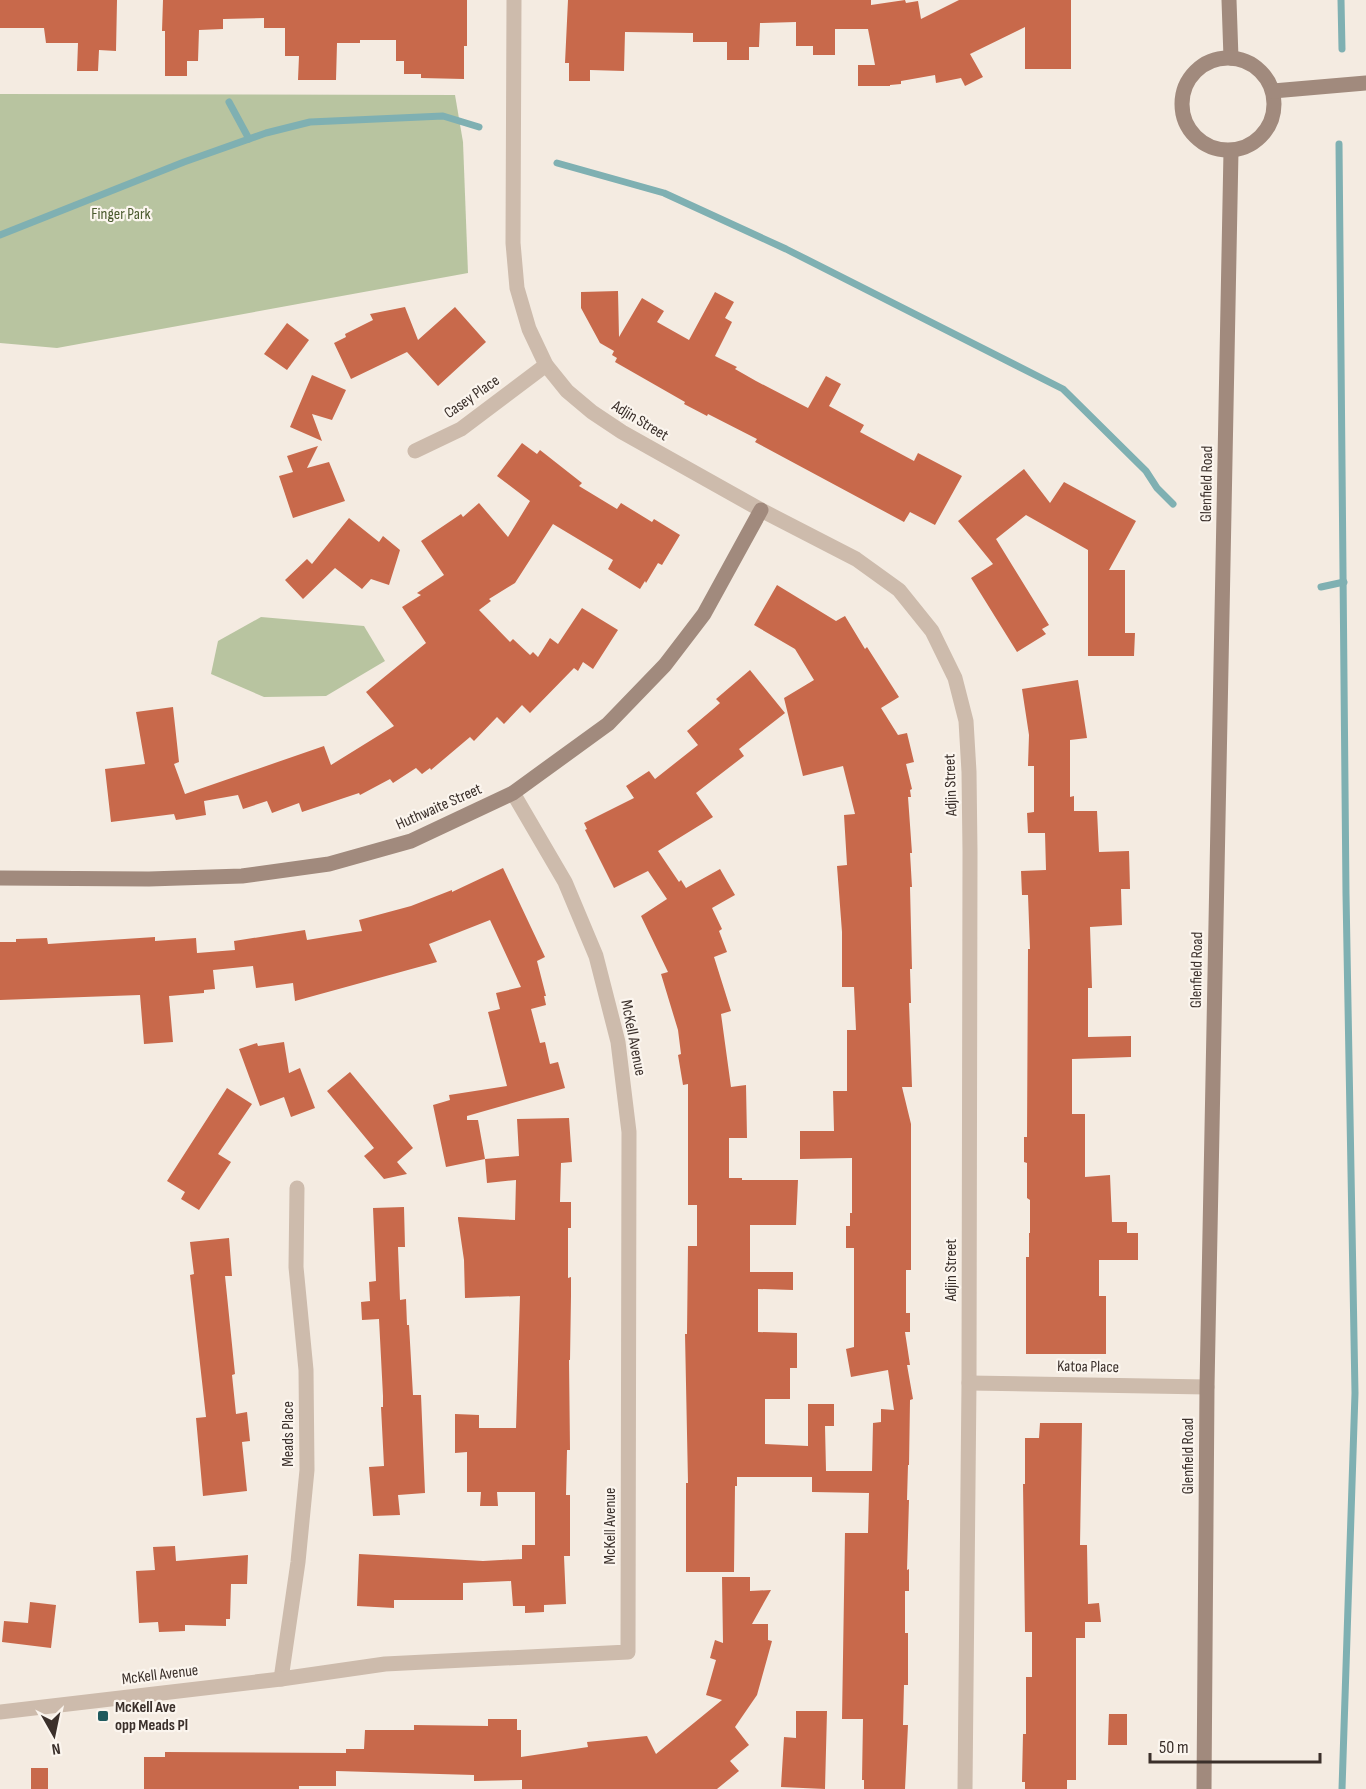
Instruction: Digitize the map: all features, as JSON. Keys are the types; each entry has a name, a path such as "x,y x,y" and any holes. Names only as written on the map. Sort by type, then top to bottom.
{"main road":[{"path":"1229,0 1231,58"},
{"path":"1231,58 1245,61 1257,68 1267,79 1273,92 1274,111 1265,132 1253,143 1231,151 1219,150 1204,144 1192,134 1184,121 1181,106 1183,90 1190,76 1215,59 1231,58"},
{"path":"1273,92 1366,83"},
{"name":"Glenfield Road","path":"1204,1789 1207,1387 1231,151"},
{"name":"Huthwaite Street","path":"0,878 149,879 242,876 329,864 411,841 513,793 608,724 665,665 704,614 761,510"}],"street":[{"name":"Adjin Street","path":"514,0 513,192 516,277 517,288 530,329 546,365 567,391 614,427 761,510 856,559 898,590 932,631 955,678 966,721 970,841 969,1383 965,1789"},
{"name":"Casey Place","path":"415,451 460,429 546,365"},
{"name":"McKell Avenue","path":"0,1712 281,1679 385,1664 628,1652 629,1132 618,1042 596,957 565,882 513,793"},
{"name":"Meads Place","path":"281,1679 298,1562 307,1470 306,1370 296,1267 297,1188"},
{"name":"Katoa Place","path":"969,1383 1207,1387"}],"green space":[{"name":"Finger Park","path":"0,94 455,95 463,142 468,273 57,348 0,343"},
{"path":"261,617 364,626 385,661 326,696 264,697 211,674 218,641"}],"building":[{"path":"0,0 117,0 116,51 99,50 98,71 77,71 78,43 46,43 44,28 0,28"},
{"path":"163,0 467,0 464,79 421,78 421,74 404,74 404,61 396,61 396,40 360,40 360,43 337,43 336,80 298,80 299,56 285,56 285,28 264,28 264,18 223,19 223,29 199,30 198,61 187,61 187,76 165,76 165,31 162,31"},
{"path":"568,0 871,0 871,5 905,0 906,3 918,1 921,19 959,0 1071,0 1071,69 1025,69 1025,27 970,54 983,77 965,86 961,78 936,83 935,75 901,81 901,84 890,86 858,86 858,65 875,65 868,29 835,29 835,55 813,55 813,46 796,46 796,22 760,23 759,47 749,47 749,60 727,60 727,42 693,42 693,33 625,32 624,71 590,70 590,81 569,81 569,63 565,63"},
{"path":"618,291 619,337 642,298 664,311 657,322 689,340 715,292 734,302 725,318 732,322 715,356 737,367 735,369 756,381 808,408 826,376 841,384 829,406 864,425 860,432 914,461 918,453 962,476 935,525 910,512 904,522 755,442 757,439 684,404 685,402 615,362 617,358 612,355 614,351 600,343 581,308 581,292"},
{"path":"405,307 418,340 455,307 486,342 438,386 407,352 351,379 334,343 346,337 345,334 373,320 370,314"},
{"path":"287,323 309,340 287,370 264,354"},
{"path":"312,375 346,390 332,420 312,414 322,441 290,427"},
{"path":"522,443 537,454 540,450 582,483 579,486 617,509 621,503 652,522 654,519 680,535 662,565 658,563 640,589 608,569 613,560 553,524 515,583 489,599 491,601 479,610 510,642 513,639 530,655 533,652 538,657 550,638 558,644 582,608 618,630 593,669 583,662 578,671 574,668 530,713 522,705 504,724 497,717 474,741 470,737 431,770 430,768 422,774 416,768 393,783 390,779 360,795 359,793 302,812 299,803 272,813 267,801 243,809 238,795 204,801 206,815 176,820 174,814 111,822 105,769 145,764 136,712 173,707 179,762 174,764 185,794 324,746 331,765 394,726 366,692 426,643 402,607 421,595 417,593 444,575 421,541 461,514 463,517 479,503 508,537 530,501 497,476"},
{"path":"318,446 307,468 329,462 345,501 293,518 279,476 293,472 287,456"},
{"path":"1024,469 1050,503 1064,482 1136,521 1109,570 1125,570 1125,633 1135,633 1134,656 1088,656 1088,550 1026,515 996,539 1049,625 1042,629 1046,634 1017,652 971,578 993,564 958,521"},
{"path":"349,518 379,542 383,536 400,550 389,585 371,579 362,589 335,568 303,599 285,580 307,559 312,564"},
{"path":"777,585 836,621 845,616 899,697 881,708 898,735 907,733 914,762 906,764 912,789 910,790 911,797 908,797 912,853 910,853 912,887 910,887 912,969 910,969 911,1003 909,1003 912,1087 902,1087 911,1124 911,1270 906,1270 906,1313 910,1313 910,1332 905,1332 910,1365 907,1365 913,1399 910,1400 907,1500 909,1500 907,1570 909,1569 909,1591 905,1591 908,1685 904,1685 903,1725 908,1725 905,1789 864,1789 864,1780 862,1780 863,1719 842,1719 845,1533 868,1533 869,1493 812,1492 812,1477 737,1477 734,1572 686,1572 686,1483 688,1483 685,1334 687,1334 688,1246 697,1246 697,1205 688,1205 688,1084 683,1085 678,1055 681,1054 678,1030 661,974 668,972 641,916 667,899 648,871 614,888 585,830 587,829 584,823 634,798 626,786 649,771 655,779 698,745 687,731 720,703 716,699 750,670 785,713 739,749 744,756 696,793 713,817 658,851 679,882 681,880 686,888 720,869 735,895 712,908 722,929 719,931 727,952 714,957 731,1011 721,1014 731,1087 746,1085 747,1138 729,1138 729,1178 798,1180 796,1225 750,1225 750,1272 793,1272 793,1290 758,1289 758,1332 797,1333 797,1368 790,1368 790,1399 765,1399 765,1444 808,1446 808,1404 834,1404 834,1426 825,1426 826,1471 872,1471 873,1423 881,1422 881,1409 894,1410 888,1370 851,1377 846,1349 854,1347 854,1248 846,1248 846,1226 850,1226 850,1213 852,1213 852,1158 800,1159 800,1131 834,1131 833,1091 847,1091 847,1030 856,1030 854,987 842,987 842,932 837,866 847,865 844,815 855,814 843,766 803,776 784,698 814,680 795,649 754,625"},
{"path":"1078,680 1087,738 1070,740 1070,797 1074,796 1074,811 1097,811 1099,852 1129,851 1130,889 1121,889 1122,925 1090,927 1092,988 1088,988 1088,1037 1131,1036 1131,1057 1072,1059 1072,1114 1085,1114 1085,1177 1110,1175 1112,1222 1127,1222 1127,1233 1138,1233 1138,1260 1099,1260 1099,1296 1106,1296 1106,1354 1026,1354 1026,1257 1029,1257 1030,1200 1027,1198 1024,1137 1027,1137 1028,949 1030,949 1028,895 1022,895 1021,871 1046,870 1045,833 1028,833 1027,813 1034,812 1034,766 1028,766 1029,735 1022,689"},
{"path":"503,868 545,957 537,961 546,996 544,996 546,1005 531,1009 540,1043 545,1042 550,1064 558,1062 565,1088 467,1116 467,1120 478,1120 485,1159 446,1167 433,1105 450,1100 449,1095 507,1086 488,1012 500,1009 496,993 521,987 490,920 429,944 437,962 295,1001 293,983 256,988 253,966 213,970 215,989 204,990 204,993 169,996 173,1042 144,1044 140,995 0,1000 0,942 47,938 48,944 155,937 155,941 196,938 197,953 235,950 234,941 305,930 307,940 362,931 359,920 411,906 452,890 452,892"},
{"path":"284,1042 289,1073 300,1068 315,1108 291,1117 284,1097 260,1106 239,1049 257,1043 258,1046"},
{"path":"350,1072 413,1148 397,1162 407,1174 384,1179 364,1156 374,1148 327,1091"},
{"path":"227,1088 252,1104 218,1154 231,1162 199,1210 181,1199 185,1192 167,1181"},
{"path":"569,1118 572,1162 561,1163 560,1202 571,1202 571,1228 568,1228 568,1278 571,1277 570,1450 567,1450 566,1495 570,1495 570,1556 564,1556 566,1604 544,1605 544,1612 525,1613 525,1606 513,1606 511,1581 463,1583 463,1600 394,1600 394,1608 357,1606 359,1554 483,1561 522,1559 522,1545 535,1545 535,1492 497,1492 498,1506 480,1506 481,1492 467,1492 467,1452 455,1453 455,1414 479,1415 479,1428 516,1428 520,1296 465,1298 464,1260 458,1217 515,1220 516,1180 487,1183 485,1159 519,1156 517,1119"},
{"path":"404,1207 405,1247 398,1247 400,1300 406,1299 413,1395 421,1395 425,1493 398,1495 400,1515 373,1516 369,1467 384,1466 379,1319 362,1320 361,1302 370,1301 369,1282 376,1281 373,1208"},
{"path":"229,1238 232,1276 225,1276 235,1374 232,1375 236,1414 247,1412 250,1441 242,1442 247,1491 203,1496 196,1418 206,1417 190,1275 194,1274 190,1242"},
{"path":"1040,1423 1082,1423 1080,1545 1087,1545 1088,1604 1099,1603 1101,1622 1085,1622 1085,1638 1076,1638 1076,1780 1067,1780 1067,1789 1025,1789 1025,1782 1022,1782 1023,1734 1026,1734 1026,1677 1032,1677 1032,1632 1025,1632 1023,1484 1025,1484 1025,1438 1039,1438"},
{"path":"175,1546 176,1561 248,1555 247,1584 231,1584 230,1619 226,1619 226,1626 185,1625 185,1631 159,1632 158,1622 139,1623 136,1571 155,1570 153,1547"},
{"path":"722,1577 750,1577 750,1591 771,1590 752,1624 768,1624 768,1640 772,1641 757,1695 735,1727 749,1745 730,1761 739,1771 717,1789 522,1789 522,1780 474,1781 474,1775 336,1771 336,1786 299,1786 299,1789 144,1789 144,1757 165,1757 165,1752 346,1753 346,1749 364,1749 365,1730 414,1730 414,1725 488,1726 488,1719 517,1719 517,1730 521,1730 521,1757 588,1747 587,1742 647,1736 656,1754 722,1700 706,1695 716,1660 710,1658 715,1640 723,1643"},
{"path":"30,1602 56,1605 51,1648 2,1642 4,1621 28,1623"},
{"path":"796,1711 827,1711 825,1789 781,1787 784,1737 796,1738"},
{"path":"1109,1714 1127,1714 1127,1745 1108,1745"},
{"path":"31,1768 48,1768 48,1789 31,1789"}],"waterway":[{"path":"1341,0 1342,49"},
{"path":"229,102 249,139"},
{"path":"0,235 184,162 266,133 310,122 443,116 479,127"},
{"path":"1339,144 1346,894 1355,1393 1342,1789"},
{"path":"557,163 664,193 786,249 1063,389 1146,471 1157,488 1173,504"},
{"path":"1321,587 1344,582"}],"place":[{"name":"McKell Ave opp Meads Pl","path":"103,1716"}]}
